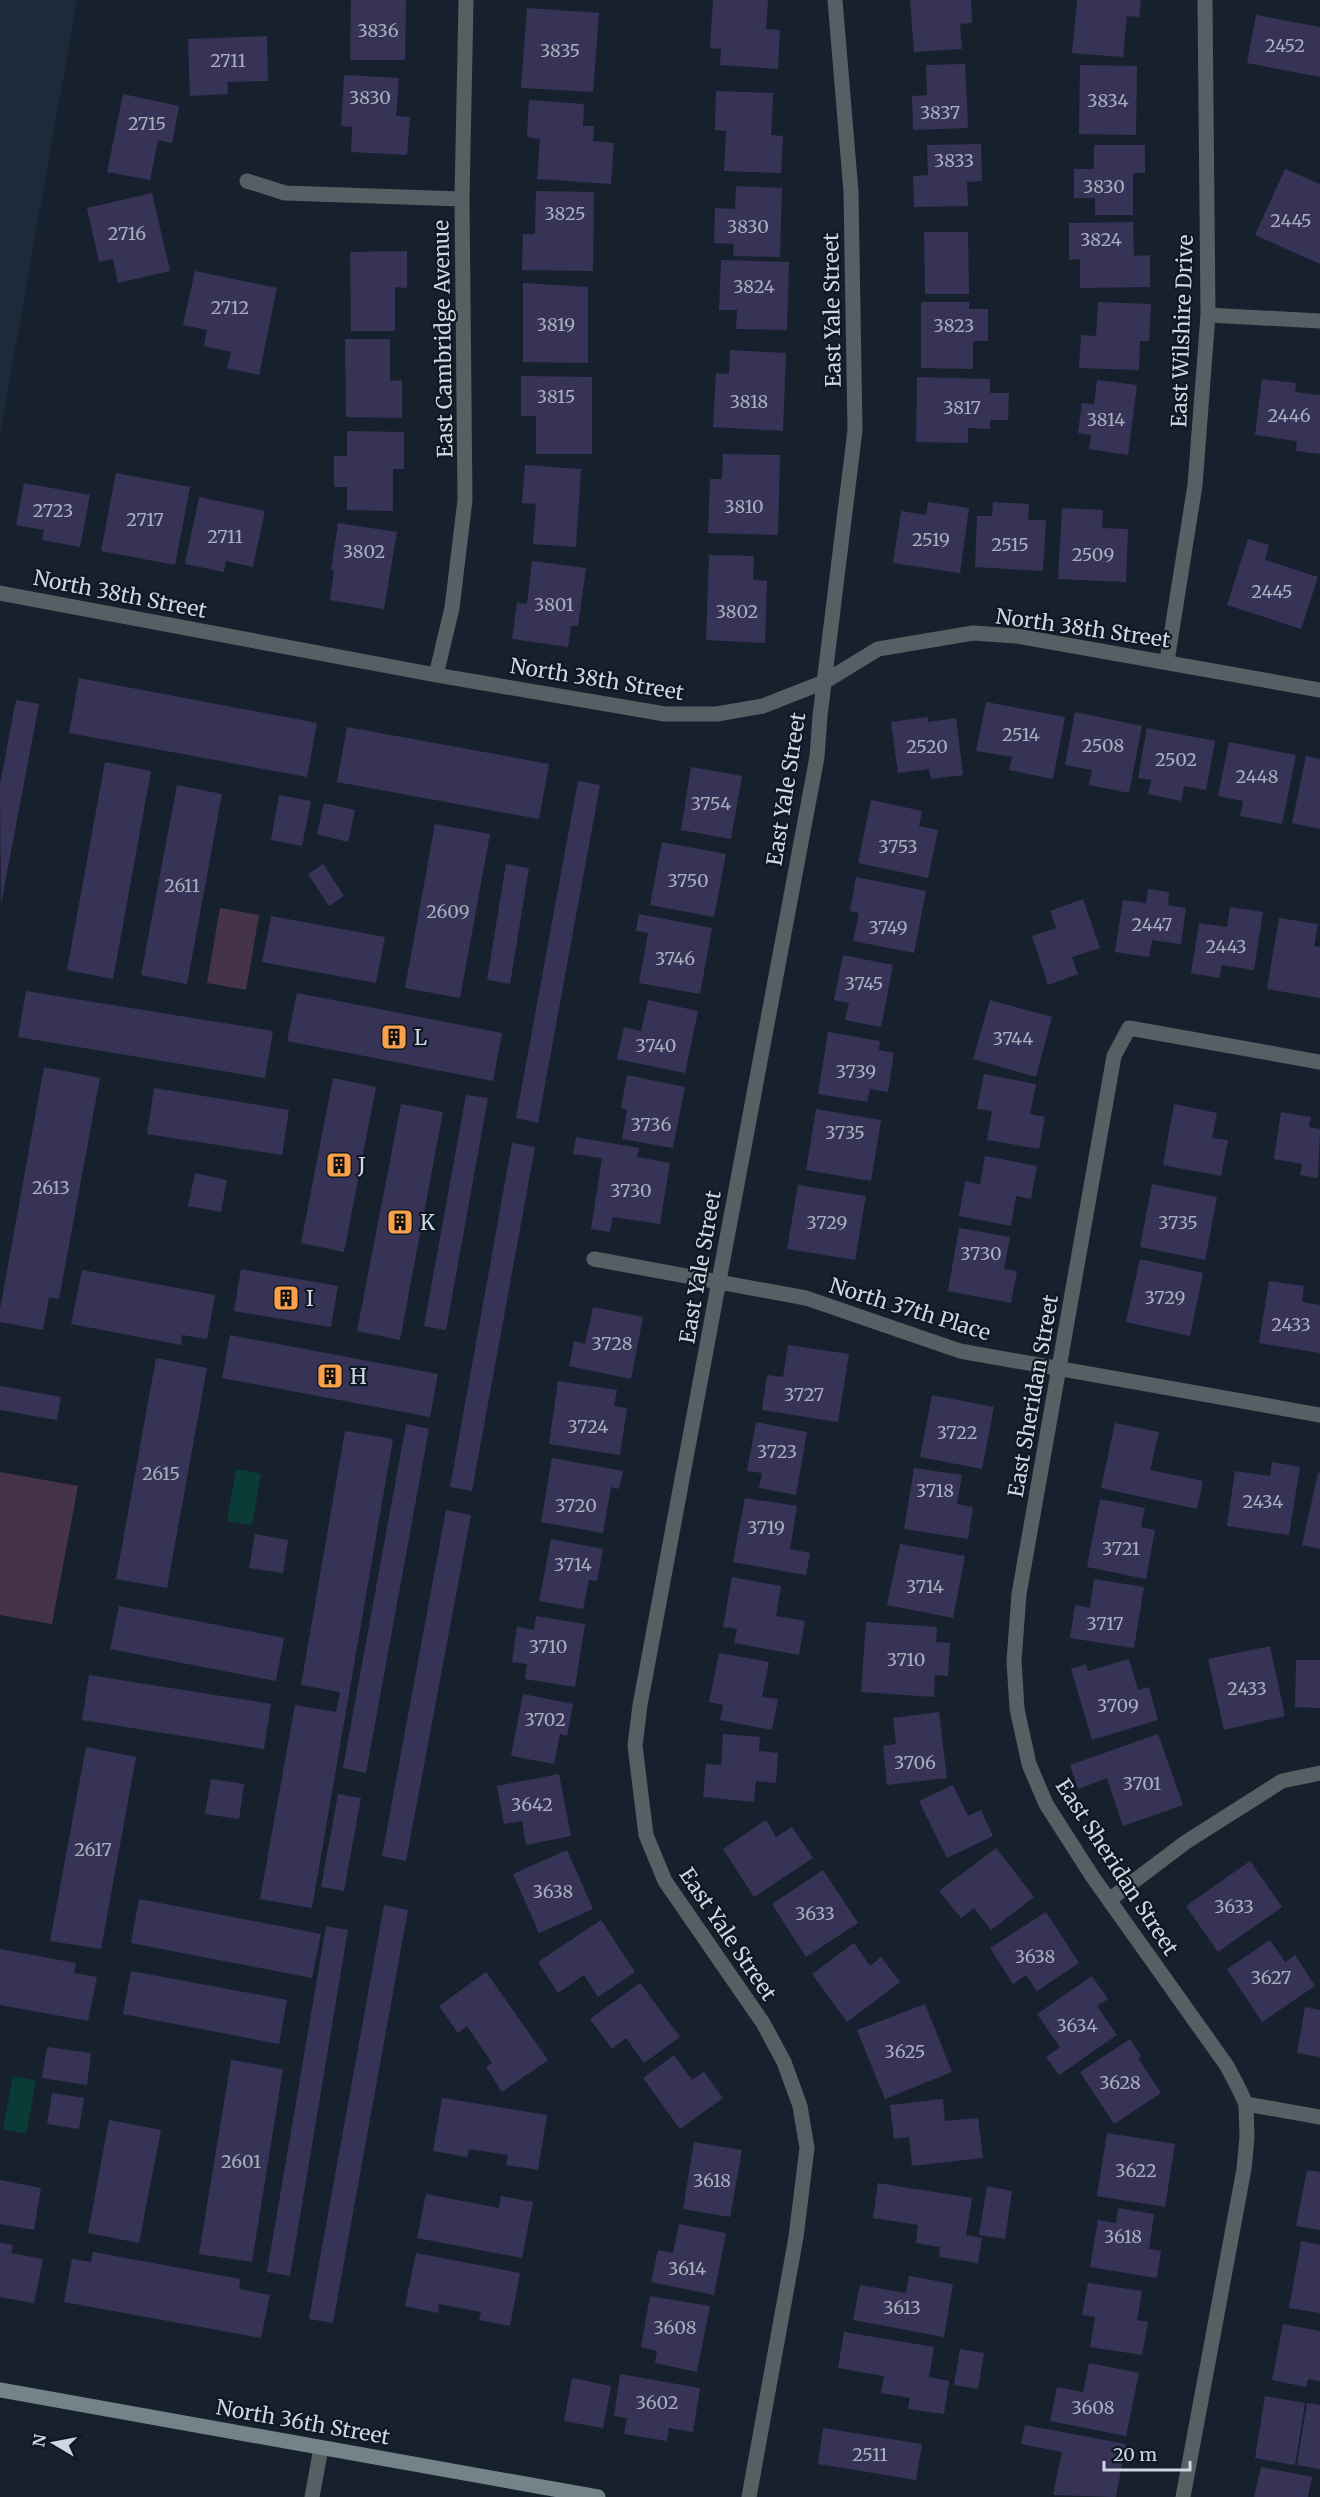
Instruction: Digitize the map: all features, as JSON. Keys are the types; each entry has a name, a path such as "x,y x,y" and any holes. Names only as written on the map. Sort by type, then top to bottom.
{"main road":[{"name":"North 36th Street","path":"0,2390 598,2497"}],"street":[{"name":"East Cambridge Avenue","path":"436,675 452,608 465,500 462,199 466,0"},
{"name":"East Yale Street","path":"749,2497 796,2237 807,2148 800,2106 784,2062 763,2023 665,1881 646,1835 635,1746 639,1705 719,1282 762,1036 817,757 855,430 851,192 835,0"},
{"name":"East Wilshire Drive","path":"1167,661 1195,485 1208,315 1205,0"},
{"path":"247,182 285,193 462,199"},
{"path":"1208,315 1320,321"},
{"name":"North 38th Street","path":"0,592 436,675 665,714 717,714 763,706 824,682 878,649 973,633 1016,636 1320,690"},
{"name":"East Sheridan Street","path":"1183,2497 1244,2169 1247,2137 1246,2104 1227,2066 1109,1900 1046,1804 1029,1764 1017,1709 1014,1661 1019,1594 1114,1056 1129,1028 1320,1062"},
{"name":"North 37th Place","path":"594,1259 806,1298 960,1351 1320,1415"},
{"path":"1109,1900 1186,1842 1282,1781 1320,1773"},
{"path":"1246,2104 1320,2117"},
{"path":"312,2497 321,2448"}],"shaded area":[{"path":"0,0 77,0 0,435"},
{"path":"220,908 259,915 246,990 207,983"},
{"path":"236,1469 261,1474 252,1525 227,1521"},
{"path":"0,1472 78,1486 52,1624 0,1615"},
{"path":"13,2076 36,2081 26,2134 3,2129"}],"building":[{"path":"351,0 406,0 405,60 350,60"},
{"path":"713,0 768,0 766,29 780,30 778,69 720,65 721,49 710,48"},
{"path":"910,0 971,0 972,23 960,24 962,49 914,52"},
{"path":"1077,0 1141,0 1139,17 1127,16 1123,57 1072,53"},
{"path":"527,8 599,13 593,92 521,88"},
{"path":"1256,15 1320,27 1320,77 1247,63"},
{"path":"267,36 268,81 227,82 228,94 190,96 188,39"},
{"path":"965,64 968,128 913,130 912,96 927,95 926,65"},
{"path":"1080,65 1137,66 1136,135 1079,134"},
{"path":"344,75 399,78 396,116 410,117 407,155 351,152 352,127 341,126"},
{"path":"716,91 773,93 771,135 783,136 781,173 724,171 726,131 715,130"},
{"path":"123,94 179,106 172,143 158,140 150,180 107,172"},
{"path":"529,100 584,104 583,126 594,126 593,141 614,143 611,184 537,179 540,139 527,137"},
{"path":"981,144 982,181 967,182 968,206 914,207 913,176 928,175 927,145"},
{"path":"1094,145 1145,145 1145,173 1133,173 1133,215 1095,215 1095,198 1074,198 1074,169 1094,169"},
{"path":"1285,169 1320,184 1320,264 1255,235"},
{"path":"736,186 782,188 780,257 733,256 734,244 714,243 715,208 735,209"},
{"path":"536,191 594,192 593,271 522,270 523,234 535,234"},
{"path":"152,193 170,271 118,283 113,259 99,262 87,208"},
{"path":"1133,222 1134,256 1150,255 1150,287 1080,288 1080,259 1069,260 1069,223"},
{"path":"924,232 968,232 969,294 925,294"},
{"path":"407,251 407,288 395,287 395,331 351,331 350,252"},
{"path":"721,260 789,262 787,330 736,329 737,310 719,310"},
{"path":"195,271 277,288 259,375 227,368 231,352 204,346 207,330 183,325"},
{"path":"523,283 588,287 588,363 523,362"},
{"path":"921,302 969,302 969,309 988,309 988,341 973,341 973,369 921,368"},
{"path":"1098,302 1151,304 1149,341 1140,341 1139,370 1079,368 1081,335 1096,336"},
{"path":"345,339 390,339 390,381 402,380 402,418 346,417"},
{"path":"730,350 786,353 783,431 713,427 716,373 729,374"},
{"path":"521,376 592,377 592,454 536,454 536,416 521,416"},
{"path":"917,377 990,379 990,393 1009,393 1008,420 990,420 990,429 968,428 968,443 916,442"},
{"path":"1262,379 1296,383 1295,392 1320,395 1320,454 1296,451 1297,441 1255,435"},
{"path":"1097,380 1137,385 1128,455 1089,449 1091,435 1078,433 1082,403 1094,404"},
{"path":"347,431 404,432 404,469 393,469 393,511 347,510 347,487 334,487 334,456 347,456"},
{"path":"723,454 780,455 778,535 708,533 710,479 722,479"},
{"path":"525,465 581,469 576,547 533,544 536,504 522,503"},
{"path":"116,473 190,487 175,565 101,551"},
{"path":"24,483 90,495 80,547 42,540 44,530 16,525"},
{"path":"199,497 265,511 253,567 226,561 224,572 185,564"},
{"path":"928,502 969,508 960,573 893,563 901,511 926,515"},
{"path":"993,502 1029,504 1028,520 1046,520 1043,571 975,567 977,516 992,516"},
{"path":"1062,508 1103,510 1102,528 1128,529 1126,582 1058,579"},
{"path":"338,523 397,532 384,609 330,600 334,571 331,570"},
{"path":"1248,539 1269,545 1265,560 1318,577 1301,629 1227,605"},
{"path":"709,555 754,556 753,580 767,581 765,643 706,640"},
{"path":"532,561 586,568 578,626 571,626 568,647 512,639 517,603 527,604"},
{"path":"79,678 317,723 307,777 69,733"},
{"path":"16,700 39,704 1,904 0,784"},
{"path":"986,702 1065,717 1053,779 1009,770 1012,757 976,751"},
{"path":"1075,712 1142,726 1129,793 1089,785 1092,770 1065,765"},
{"path":"928,717 928,722 956,718 963,775 931,779 929,769 898,773 891,722"},
{"path":"347,727 549,764 539,819 337,782"},
{"path":"1147,728 1215,741 1206,790 1184,786 1181,801 1148,794 1151,780 1138,778"},
{"path":"1229,742 1296,755 1282,824 1240,816 1243,801 1218,796"},
{"path":"1306,756 1320,759 1320,829 1292,823"},
{"path":"105,762 151,771 113,979 67,970"},
{"path":"691,767 742,776 731,839 681,830"},
{"path":"578,781 600,785 538,1123 516,1118"},
{"path":"177,785 222,794 187,984 141,975"},
{"path":"279,795 311,801 302,846 271,840"},
{"path":"871,800 922,811 919,826 938,830 928,878 858,863"},
{"path":"324,803 355,810 348,842 317,834"},
{"path":"435,824 490,834 460,998 405,988"},
{"path":"662,842 726,854 714,917 650,905"},
{"path":"323,864 344,896 329,906 308,874"},
{"path":"506,864 529,868 510,984 487,980"},
{"path":"856,877 926,891 914,953 853,941 859,913 850,911"},
{"path":"1148,889 1169,892 1168,905 1186,908 1181,944 1152,940 1149,957 1115,952 1123,900 1146,903"},
{"path":"1083,899 1100,948 1072,957 1078,974 1048,985 1032,936 1056,928 1050,911"},
{"path":"1230,907 1263,912 1254,970 1222,965 1219,978 1191,973 1199,923 1227,927"},
{"path":"639,914 712,928 700,994 639,983 648,933 636,931"},
{"path":"271,916 385,937 376,983 262,962"},
{"path":"1279,918 1318,924 1314,946 1320,947 1320,998 1267,989"},
{"path":"843,955 893,965 881,1027 845,1020 849,1003 834,1000"},
{"path":"26,991 273,1031 265,1078 18,1037"},
{"name":"L","path":"297,993 502,1033 493,1081 287,1041"},
{"path":"648,1000 698,1011 685,1073 617,1059 624,1027 641,1031"},
{"path":"990,1000 1052,1017 1036,1077 973,1059"},
{"path":"828,1032 880,1041 879,1050 894,1053 888,1092 870,1089 867,1102 818,1094"},
{"path":"44,1067 100,1078 59,1299 49,1297 43,1330 0,1322 0,1309"},
{"path":"984,1074 1036,1084 1030,1114 1045,1117 1039,1149 987,1140 992,1111 977,1109"},
{"path":"627,1075 685,1087 673,1148 622,1139 627,1110 621,1108"},
{"name":"J","path":"333,1078 376,1087 344,1252 301,1243"},
{"path":"154,1088 289,1110 282,1155 147,1134"},
{"path":"466,1095 488,1098 446,1330 424,1326"},
{"name":"K","path":"401,1104 443,1112 400,1340 357,1331"},
{"path":"1174,1104 1217,1113 1212,1138 1228,1140 1221,1176 1163,1165"},
{"path":"816,1109 881,1120 871,1181 806,1170"},
{"path":"1281,1112 1311,1117 1309,1127 1320,1129 1318,1178 1300,1175 1302,1164 1274,1159"},
{"path":"576,1137 639,1148 637,1157 670,1163 660,1224 613,1217 610,1232 591,1229 602,1158 573,1154"},
{"path":"512,1143 535,1147 472,1491 450,1487"},
{"path":"985,1156 1037,1166 1031,1199 1016,1196 1011,1226 959,1216 965,1181 980,1184"},
{"path":"195,1173 227,1180 221,1212 188,1206"},
{"path":"1152,1184 1217,1197 1205,1260 1140,1247"},
{"path":"798,1185 866,1196 855,1260 787,1249"},
{"path":"959,1228 1010,1237 1004,1269 1017,1271 1011,1303 948,1291"},
{"path":"1140,1259 1203,1273 1190,1336 1126,1322"},
{"name":"I","path":"241,1269 338,1286 331,1327 234,1311"},
{"path":"82,1270 215,1295 207,1339 182,1335 181,1345 71,1324"},
{"path":"1269,1281 1304,1286 1302,1302 1320,1305 1320,1353 1259,1343"},
{"path":"593,1307 643,1317 631,1379 569,1366 574,1341 585,1344"},
{"name":"H","path":"230,1335 438,1374 430,1417 222,1378"},
{"path":"788,1345 849,1354 838,1422 762,1410 767,1375 783,1377"},
{"path":"156,1358 207,1368 167,1588 116,1579"},
{"path":"558,1381 617,1390 614,1406 627,1408 620,1455 549,1444"},
{"path":"0,1386 61,1397 57,1420 0,1410"},
{"path":"932,1395 994,1407 982,1469 920,1457"},
{"path":"756,1422 807,1432 796,1495 759,1488 762,1473 747,1471"},
{"path":"1115,1423 1159,1432 1150,1470 1203,1481 1197,1509 1101,1488"},
{"path":"406,1424 429,1429 366,1773 343,1768"},
{"path":"345,1431 393,1439 312,1908 260,1899 295,1705 336,1712 340,1692 301,1685"},
{"path":"552,1458 623,1471 619,1489 611,1487 603,1533 541,1522"},
{"path":"1272,1462 1300,1467 1289,1535 1227,1526 1235,1471 1270,1476"},
{"path":"914,1468 962,1475 957,1504 973,1507 968,1539 904,1529"},
{"path":"1318,1473 1320,1473 1320,1549 1302,1545"},
{"path":"745,1498 797,1506 790,1549 810,1553 806,1575 733,1562"},
{"path":"1100,1499 1145,1508 1141,1527 1155,1530 1146,1579 1087,1567"},
{"path":"446,1510 471,1515 406,1861 382,1856"},
{"path":"255,1534 288,1540 283,1573 249,1568"},
{"path":"551,1539 603,1549 597,1581 589,1580 583,1609 539,1601"},
{"path":"900,1544 965,1556 953,1618 887,1605"},
{"path":"732,1577 781,1586 776,1616 805,1621 799,1655 734,1643 737,1629 723,1627"},
{"path":"1094,1579 1144,1587 1134,1648 1070,1638 1075,1605 1090,1608"},
{"path":"119,1606 284,1638 276,1681 110,1649"},
{"path":"536,1616 585,1624 575,1687 525,1679 527,1664 512,1662 517,1627 534,1630"},
{"path":"866,1622 937,1627 936,1642 950,1643 948,1676 935,1675 934,1697 861,1692"},
{"path":"1270,1646 1285,1716 1224,1730 1208,1659"},
{"path":"719,1653 769,1662 762,1697 778,1699 772,1730 720,1720 723,1705 709,1702"},
{"path":"1129,1659 1138,1690 1149,1687 1158,1720 1092,1740 1071,1669 1086,1664 1088,1671"},
{"path":"1296,1660 1320,1660 1320,1708 1295,1707"},
{"path":"89,1675 271,1704 264,1749 82,1720"},
{"path":"523,1694 573,1704 567,1736 560,1734 554,1764 511,1756"},
{"path":"939,1712 947,1778 887,1785 883,1746 896,1744 893,1718"},
{"path":"723,1734 760,1737 759,1751 778,1753 776,1783 756,1781 754,1802 703,1797 706,1764 721,1765"},
{"path":"1158,1734 1183,1805 1123,1826 1107,1778 1078,1789 1070,1765"},
{"path":"86,1747 136,1757 101,1949 50,1941"},
{"path":"559,1774 571,1836 526,1845 522,1821 504,1824 497,1786"},
{"path":"211,1779 244,1784 239,1819 205,1814"},
{"path":"953,1785 968,1816 981,1810 993,1836 947,1858 919,1801"},
{"path":"338,1794 361,1798 344,1891 321,1887"},
{"path":"766,1820 776,1837 792,1827 813,1858 754,1897 723,1849"},
{"path":"996,1848 1034,1897 991,1930 974,1908 961,1918 939,1891"},
{"path":"567,1850 593,1909 539,1933 513,1874"},
{"path":"1250,1861 1282,1907 1218,1952 1186,1906"},
{"path":"823,1870 858,1923 806,1957 772,1904"},
{"path":"139,1899 321,1934 312,1978 131,1943"},
{"path":"384,1905 408,1910 333,2323 309,2319"},
{"path":"1046,1912 1079,1963 1037,1991 1026,1975 1013,1984 990,1948"},
{"path":"601,1920 635,1972 598,1997 584,1975 558,1993 538,1962"},
{"path":"326,1926 348,1930 290,2276 267,2272"},
{"path":"1270,1940 1285,1962 1295,1955 1315,1986 1262,2022 1227,1969"},
{"path":"854,1943 870,1966 881,1957 900,1982 847,2022 812,1974"},
{"path":"0,1949 76,1963 74,1973 97,1977 88,2021 0,2005"},
{"path":"131,1971 287,2000 279,2044 123,2014"},
{"path":"486,1972 548,2060 502,2092 486,2067 492,2063 467,2026 458,2033 439,2006"},
{"path":"1092,1976 1108,1999 1097,2006 1117,2035 1059,2075 1046,2057 1060,2047 1037,2014"},
{"path":"640,1983 680,2037 644,2063 626,2038 612,2049 590,2019"},
{"path":"925,2004 952,2072 885,2099 857,2030"},
{"path":"1305,2007 1320,2010 1320,2057 1297,2053"},
{"path":"1130,2039 1141,2056 1138,2058 1161,2093 1114,2124 1080,2072"},
{"path":"47,2047 91,2053 87,2085 42,2078"},
{"path":"674,2055 692,2080 704,2072 723,2098 680,2129 643,2078"},
{"path":"231,2060 283,2069 252,2262 199,2254"},
{"path":"52,2093 84,2098 79,2129 47,2124"},
{"path":"442,2098 547,2115 538,2170 506,2165 508,2155 469,2149 467,2157 433,2151"},
{"path":"943,2099 945,2121 978,2118 983,2158 912,2166 909,2137 894,2139 890,2105"},
{"path":"109,2120 161,2130 139,2243 88,2233"},
{"path":"1107,2133 1175,2144 1165,2207 1097,2196"},
{"path":"694,2142 742,2150 730,2217 683,2209"},
{"path":"1307,2170 1320,2172 1320,2230 1296,2226"},
{"path":"0,2180 41,2188 34,2230 0,2224"},
{"path":"878,2183 972,2198 966,2235 982,2238 978,2263 939,2257 940,2247 916,2243 918,2225 873,2218"},
{"path":"987,2186 1012,2191 1005,2239 979,2235"},
{"path":"426,2194 499,2208 501,2196 533,2202 522,2258 417,2238"},
{"path":"1118,2208 1154,2214 1149,2249 1161,2251 1157,2278 1090,2267 1098,2220 1116,2223"},
{"path":"679,2224 726,2233 714,2295 651,2282 658,2250 673,2253"},
{"path":"1301,2241 1320,2245 1320,2313 1289,2308"},
{"path":"0,2243 13,2245 11,2253 43,2259 34,2303 0,2297"},
{"path":"93,2252 240,2279 239,2289 270,2295 261,2338 64,2302 72,2259 91,2262"},
{"path":"416,2253 520,2273 510,2326 479,2320 481,2312 439,2304 438,2313 405,2306"},
{"path":"909,2276 953,2284 944,2337 853,2320 860,2285 906,2293"},
{"path":"1088,2283 1142,2291 1137,2320 1148,2322 1142,2355 1090,2347 1095,2317 1082,2315"},
{"path":"650,2296 710,2306 697,2372 655,2363 657,2351 641,2347"},
{"path":"1283,2324 1320,2331 1320,2381 1308,2379 1306,2387 1272,2380"},
{"path":"844,2332 934,2347 929,2377 949,2381 944,2414 908,2409 910,2398 881,2393 884,2376 838,2368"},
{"path":"960,2349 984,2353 978,2389 954,2385"},
{"path":"1089,2363 1139,2373 1126,2436 1050,2421 1057,2387 1083,2392"},
{"path":"620,2374 700,2388 693,2432 669,2428 667,2441 624,2434 627,2418 614,2416"},
{"path":"572,2378 611,2386 603,2428 564,2421"},
{"path":"1265,2396 1305,2403 1295,2465 1255,2458"},
{"path":"1307,2403 1320,2405 1320,2469 1297,2465"},
{"path":"1025,2425 1126,2444 1116,2497 1053,2495 1062,2452 1021,2444"},
{"path":"823,2428 922,2444 916,2480 818,2464"},
{"path":"1261,2467 1312,2477 1308,2497 1254,2497"}],"place":[{"name":"L","path":"394,1037"},
{"name":"J","path":"339,1165"},
{"name":"K","path":"400,1222"},
{"name":"I","path":"286,1298"},
{"name":"H","path":"330,1376"}]}
